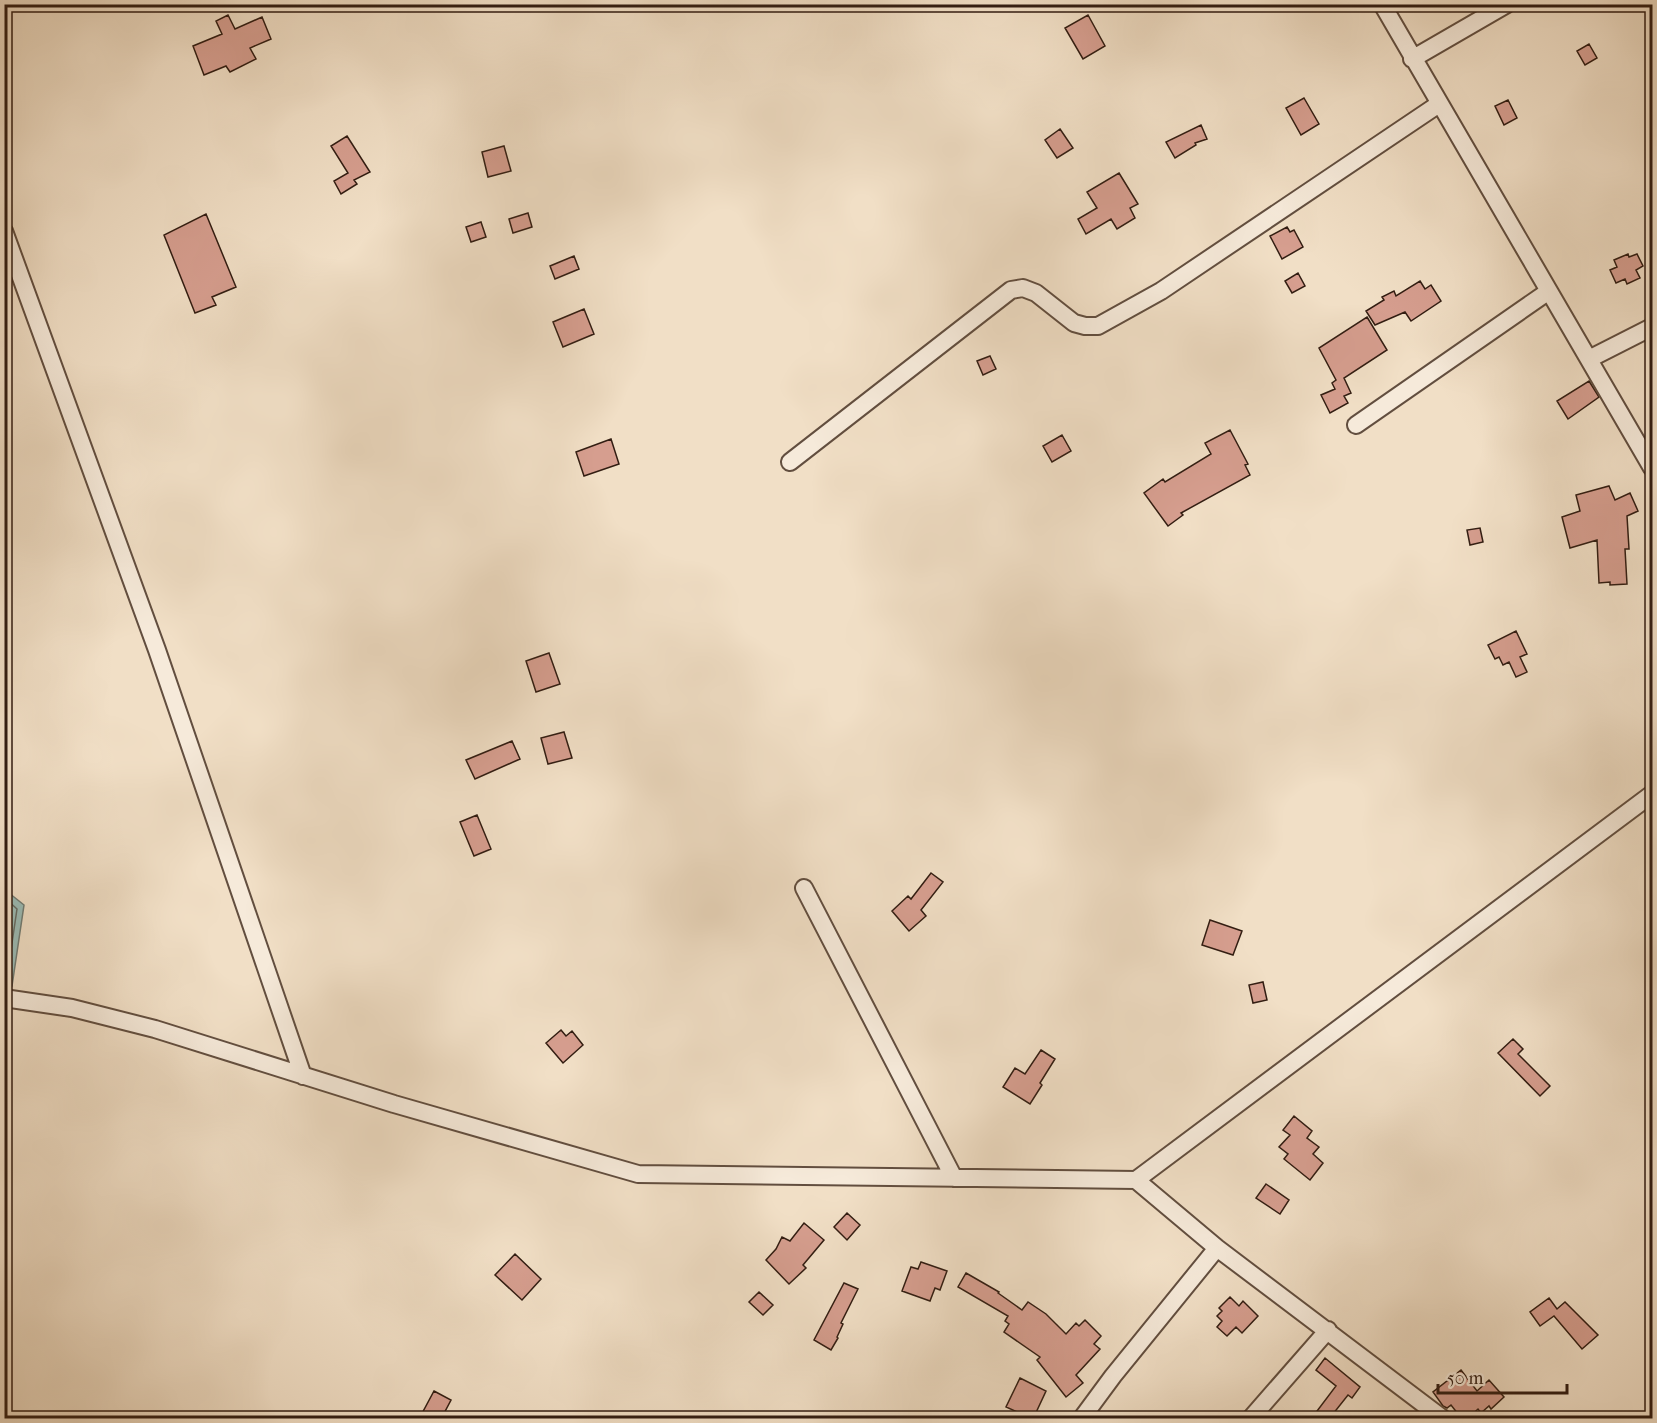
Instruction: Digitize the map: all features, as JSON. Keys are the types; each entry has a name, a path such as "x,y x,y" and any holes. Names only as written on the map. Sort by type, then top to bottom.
{"street":[{"path":"1382,4 1412,59 1653,468"},
{"path":"1412,59 1507,4"},
{"path":"790,462 1011,290 1023,288 1036,292 1074,323 1098,326 1161,291 1439,104"},
{"path":"4,231 160,661 303,1076"},
{"path":"1356,425 1549,291"},
{"path":"1589,358 1653,327"},
{"path":"4,998 72,1008 156,1029 394,1104 638,1174 1136,1180 1653,795"},
{"path":"804,888 954,1178"},
{"path":"1136,1180 1217,1248 1328,1330 1442,1419"},
{"path":"1082,1419 1113,1376 1217,1248"},
{"path":"1251,1419 1328,1330"}],"water":[{"path":"4,889 24,905 12,986 5,986"}],"building":[{"path":"228,15 235,29 262,17 271,39 250,48 256,59 230,72 226,66 204,75 193,46 222,34 216,21"},
{"path":"1088,15 1105,46 1083,59 1065,28"},
{"path":"1589,44 1597,58 1585,65 1577,51"},
{"path":"1304,98 1319,124 1301,135 1286,108"},
{"path":"1508,100 1517,118 1504,125 1495,106"},
{"path":"1201,125 1207,139 1195,143 1196,145 1175,158 1166,142"},
{"path":"1060,129 1073,148 1057,158 1045,140"},
{"path":"347,136 370,172 354,180 357,184 341,194 334,181 348,173 331,146"},
{"path":"504,146 511,171 488,177 482,152"},
{"path":"1119,173 1138,204 1130,208 1135,218 1117,229 1111,219 1086,234 1078,219 1097,208 1087,192"},
{"path":"528,213 532,227 513,233 509,219"},
{"path":"206,214 236,287 212,297 216,305 195,313 164,235"},
{"path":"481,222 486,237 471,242 466,227"},
{"path":"1287,227 1290,232 1294,230 1303,247 1282,259 1270,236"},
{"path":"1628,254 1629,257 1637,254 1643,266 1636,270 1640,278 1627,284 1625,279 1616,283 1610,270 1617,267 1614,260"},
{"path":"574,256 579,269 555,279 550,266"},
{"path":"1298,273 1305,286 1292,293 1285,281"},
{"path":"1420,281 1425,289 1431,285 1441,301 1411,321 1405,312 1375,325 1366,311 1384,300 1382,297 1394,291 1396,296"},
{"path":"584,309 594,334 563,347 553,322"},
{"path":"1367,317 1387,350 1344,378 1351,393 1344,396 1348,403 1330,413 1321,395 1335,389 1332,383 1336,380 1319,348"},
{"path":"990,356 996,369 983,375 977,361"},
{"path":"1589,381 1599,397 1568,419 1557,401"},
{"path":"1230,430 1248,464 1245,465 1250,475 1181,513 1183,515 1168,526 1144,493 1163,479 1165,482 1211,454 1205,443"},
{"path":"1062,435 1071,451 1052,462 1043,446"},
{"path":"611,439 619,464 584,476 576,452"},
{"path":"1609,486 1615,500 1630,493 1638,511 1627,516 1629,549 1625,549 1627,584 1599,583 1597,540 1570,548 1562,517 1580,511 1576,495"},
{"path":"1480,528 1483,542 1470,545 1467,530"},
{"path":"1516,631 1527,654 1520,657 1527,672 1516,677 1509,662 1503,665 1499,657 1495,659 1488,645"},
{"path":"549,653 560,684 536,692 526,661"},
{"path":"564,732 572,758 548,764 541,738"},
{"path":"512,741 520,759 475,779 466,760"},
{"path":"477,815 491,849 474,856 460,822"},
{"path":"931,873 943,882 921,910 926,916 909,931 892,911 908,896 911,899"},
{"path":"1210,920 1242,931 1233,955 1202,945"},
{"path":"1263,982 1267,1000 1253,1003 1249,985"},
{"path":"561,1030 566,1036 572,1031 583,1045 563,1063 546,1043"},
{"path":"1513,1039 1523,1049 1518,1054 1550,1086 1540,1096 1498,1053"},
{"path":"1041,1050 1055,1059 1030,1104 1003,1087 1015,1068 1025,1074"},
{"path":"1294,1116 1312,1131 1307,1138 1319,1147 1313,1154 1323,1163 1310,1180 1284,1159 1288,1154 1279,1147 1290,1135 1283,1130"},
{"path":"1266,1184 1289,1200 1280,1214 1256,1198"},
{"path":"847,1213 860,1225 847,1240 834,1227"},
{"path":"804,1223 824,1240 803,1265 806,1268 789,1284 766,1260 776,1249 782,1237 790,1241"},
{"path":"515,1254 541,1279 522,1300 495,1275"},
{"path":"921,1262 947,1271 940,1290 935,1288 930,1301 902,1291 911,1267 918,1269"},
{"path":"966,1273 999,1292 1022,1310 1028,1302 1046,1314 1066,1334 1076,1323 1079,1326 1085,1320 1101,1336 1094,1344 1100,1349 1076,1375 1083,1383 1066,1397 1037,1360 1040,1357 1004,1332 1009,1324 1005,1321 1008,1316 958,1287"},
{"path":"844,1283 858,1289 831,1350 814,1340"},
{"path":"759,1292 773,1305 763,1315 749,1302"},
{"path":"1230,1297 1239,1306 1243,1301 1258,1316 1242,1333 1236,1327 1227,1336 1217,1327 1222,1321 1217,1316 1222,1311 1219,1308"},
{"path":"1549,1298 1557,1309 1565,1302 1598,1335 1582,1349 1554,1316 1540,1326 1530,1312"},
{"path":"1325,1358 1360,1387 1352,1398 1348,1395 1329,1419 1311,1419 1336,1386 1316,1370"},
{"path":"1461,1370 1477,1391 1489,1380 1504,1397 1491,1409 1489,1406 1481,1413 1478,1409 1467,1419 1462,1419 1451,1405 1447,1408 1443,1406 1433,1392"},
{"path":"1020,1378 1046,1391 1033,1419 1006,1407"},
{"path":"434,1391 451,1400 441,1419 419,1419"}]}
